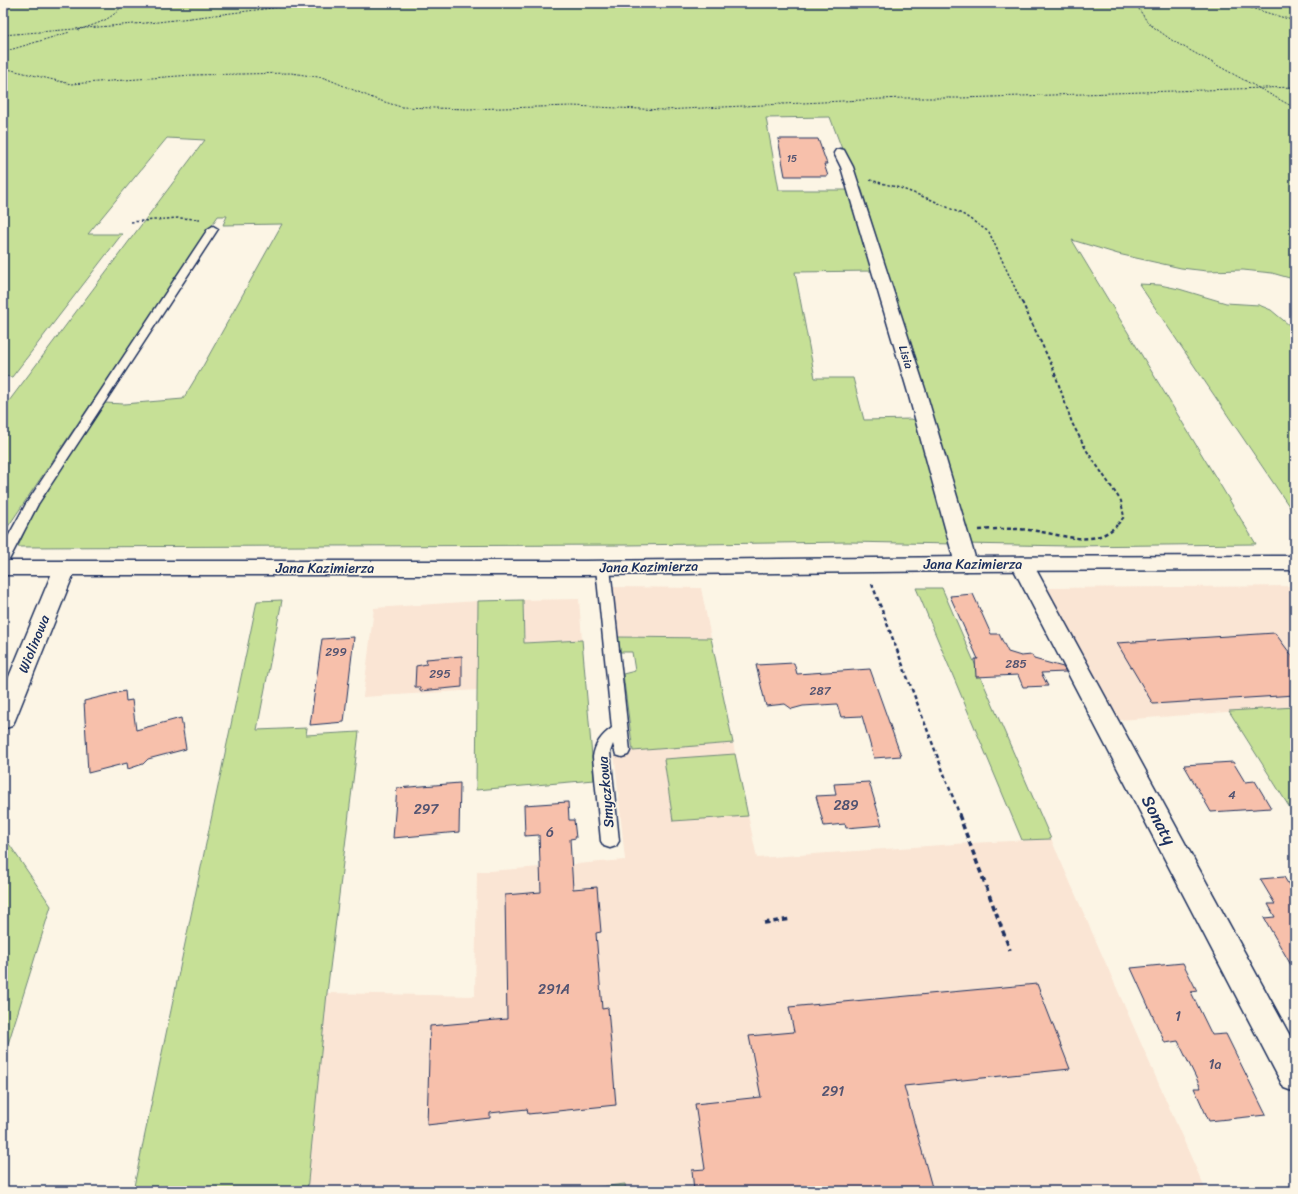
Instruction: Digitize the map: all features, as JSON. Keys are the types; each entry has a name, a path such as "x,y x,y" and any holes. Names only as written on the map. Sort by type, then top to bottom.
{"street":[{"name":"Lisia","path":"840,153 850,176 916,389 966,564"},
{"name":"Jana Kazimierza","path":"3,568 603,568 966,564 1295,563"},
{"name":"Sonaty","path":"1022,564 1295,1077"},
{"name":"Wiolinowa","path":"3,720 65,568"}],"lane":[{"path":"3,558 32,504 213,229"},
{"path":"603,568 622,751"},
{"name":"Smyczkowa","path":"610,841 601,757 604,743 619,731"}],"path":[{"path":"3,52 74,31 107,19 118,12 124,3"},
{"path":"3,35 74,31 176,22 313,3"},
{"path":"1135,3 1148,23 1173,41 1295,108"},
{"path":"1234,3 1295,21"},
{"path":"3,68 71,84 192,75 264,73 308,75 344,85 375,99 401,106 439,108 565,106 664,110 902,98 969,98 1295,87"},
{"path":"850,176 879,181 901,188 948,207 978,223 989,232 1053,368 1072,423 1087,451 1121,501 1124,517 1116,527 1100,537 1076,538 1036,531 999,528 957,534"},
{"path":"131,222 191,218 202,219 210,222 213,229"},
{"path":"872,584 1010,950"},
{"path":"764,923 792,919"}],"shaded area":[{"path":"1295,586 1295,707 1120,720 1115,718 1044,588"},
{"path":"612,587 701,588 711,638 617,637"},
{"path":"579,599 582,640 524,643 523,600"},
{"path":"478,601 478,690 363,697 374,608"},
{"path":"733,743 757,858 970,843 1051,839 1206,1191 307,1191 327,993 475,996 477,872 625,860 614,751"}],"green space":[{"path":"3,3 1295,3 1295,285 1293,279 1272,273 1243,270 1207,271 1181,268 1118,254 1072,240 1256,544 1068,546 964,544 925,404 862,190 845,157 830,117 766,118 779,190 848,190 873,271 795,272 815,378 853,378 864,420 911,419 918,421 953,544 848,542 626,545 18,547 33,511 105,403 124,404 183,399 282,224 223,225 227,216 218,216 3,534 3,409 205,140 167,138 88,234 122,234 12,377 3,376"},
{"path":"1139,284 1160,285 1179,289 1226,303 1259,305 1271,310 1295,330 1295,515"},
{"path":"916,588 942,588 1051,839 1022,840"},
{"path":"282,600 257,730 307,728 306,735 359,732 327,993 307,1191 133,1191 257,601"},
{"path":"523,600 524,643 582,640 594,780 476,790 478,601"},
{"path":"617,637 711,638 733,743 633,751 623,674 635,671 632,652 620,652"},
{"path":"1295,707 1295,816 1229,711"},
{"path":"735,754 748,816 673,821 664,759"},
{"path":"3,835 51,906 3,1060"},
{"path":"625,1184 626,1191 566,1191"}],"building":[{"path":"778,139 818,139 827,164 824,164 828,176 785,176"},
{"path":"973,594 991,634 999,634 1008,652 1021,656 1032,655 1034,659 1063,667 1066,672 1041,673 1048,686 1023,687 1018,675 976,677 975,659 978,659 950,596"},
{"path":"1275,633 1295,660 1295,695 1153,704 1117,643"},
{"path":"354,637 344,722 310,725 322,639"},
{"path":"462,656 462,687 420,691 420,687 415,687 416,666 427,664 426,659"},
{"path":"794,663 797,674 870,669 901,756 874,758 862,716 841,717 837,704 803,706 792,709 785,704 766,706 756,665"},
{"path":"125,691 126,701 132,700 136,730 181,718 186,749 148,759 143,764 128,769 127,763 88,773 84,701"},
{"path":"1233,762 1245,782 1255,781 1271,808 1211,812 1184,765"},
{"path":"869,782 882,825 846,828 845,824 824,826 816,796 836,795 834,784"},
{"path":"460,783 459,832 393,838 397,788"},
{"path":"568,802 569,820 574,820 576,838 570,839 573,889 597,887 601,932 596,933 602,1009 608,1008 616,1105 528,1114 527,1109 490,1113 490,1118 427,1125 430,1026 507,1019 505,895 541,892 539,835 525,836 524,805"},
{"path":"1284,877 1295,895 1295,972 1264,918 1275,917 1268,904 1275,904 1260,879"},
{"path":"1183,963 1197,991 1191,992 1212,1035 1226,1034 1266,1115 1209,1121 1194,1088 1201,1088 1178,1041 1165,1043 1131,968"},
{"path":"1037,984 1070,1069 904,1086 933,1191 694,1191 692,1170 705,1169 695,1104 761,1097 749,1036 794,1032 789,1007"}]}
